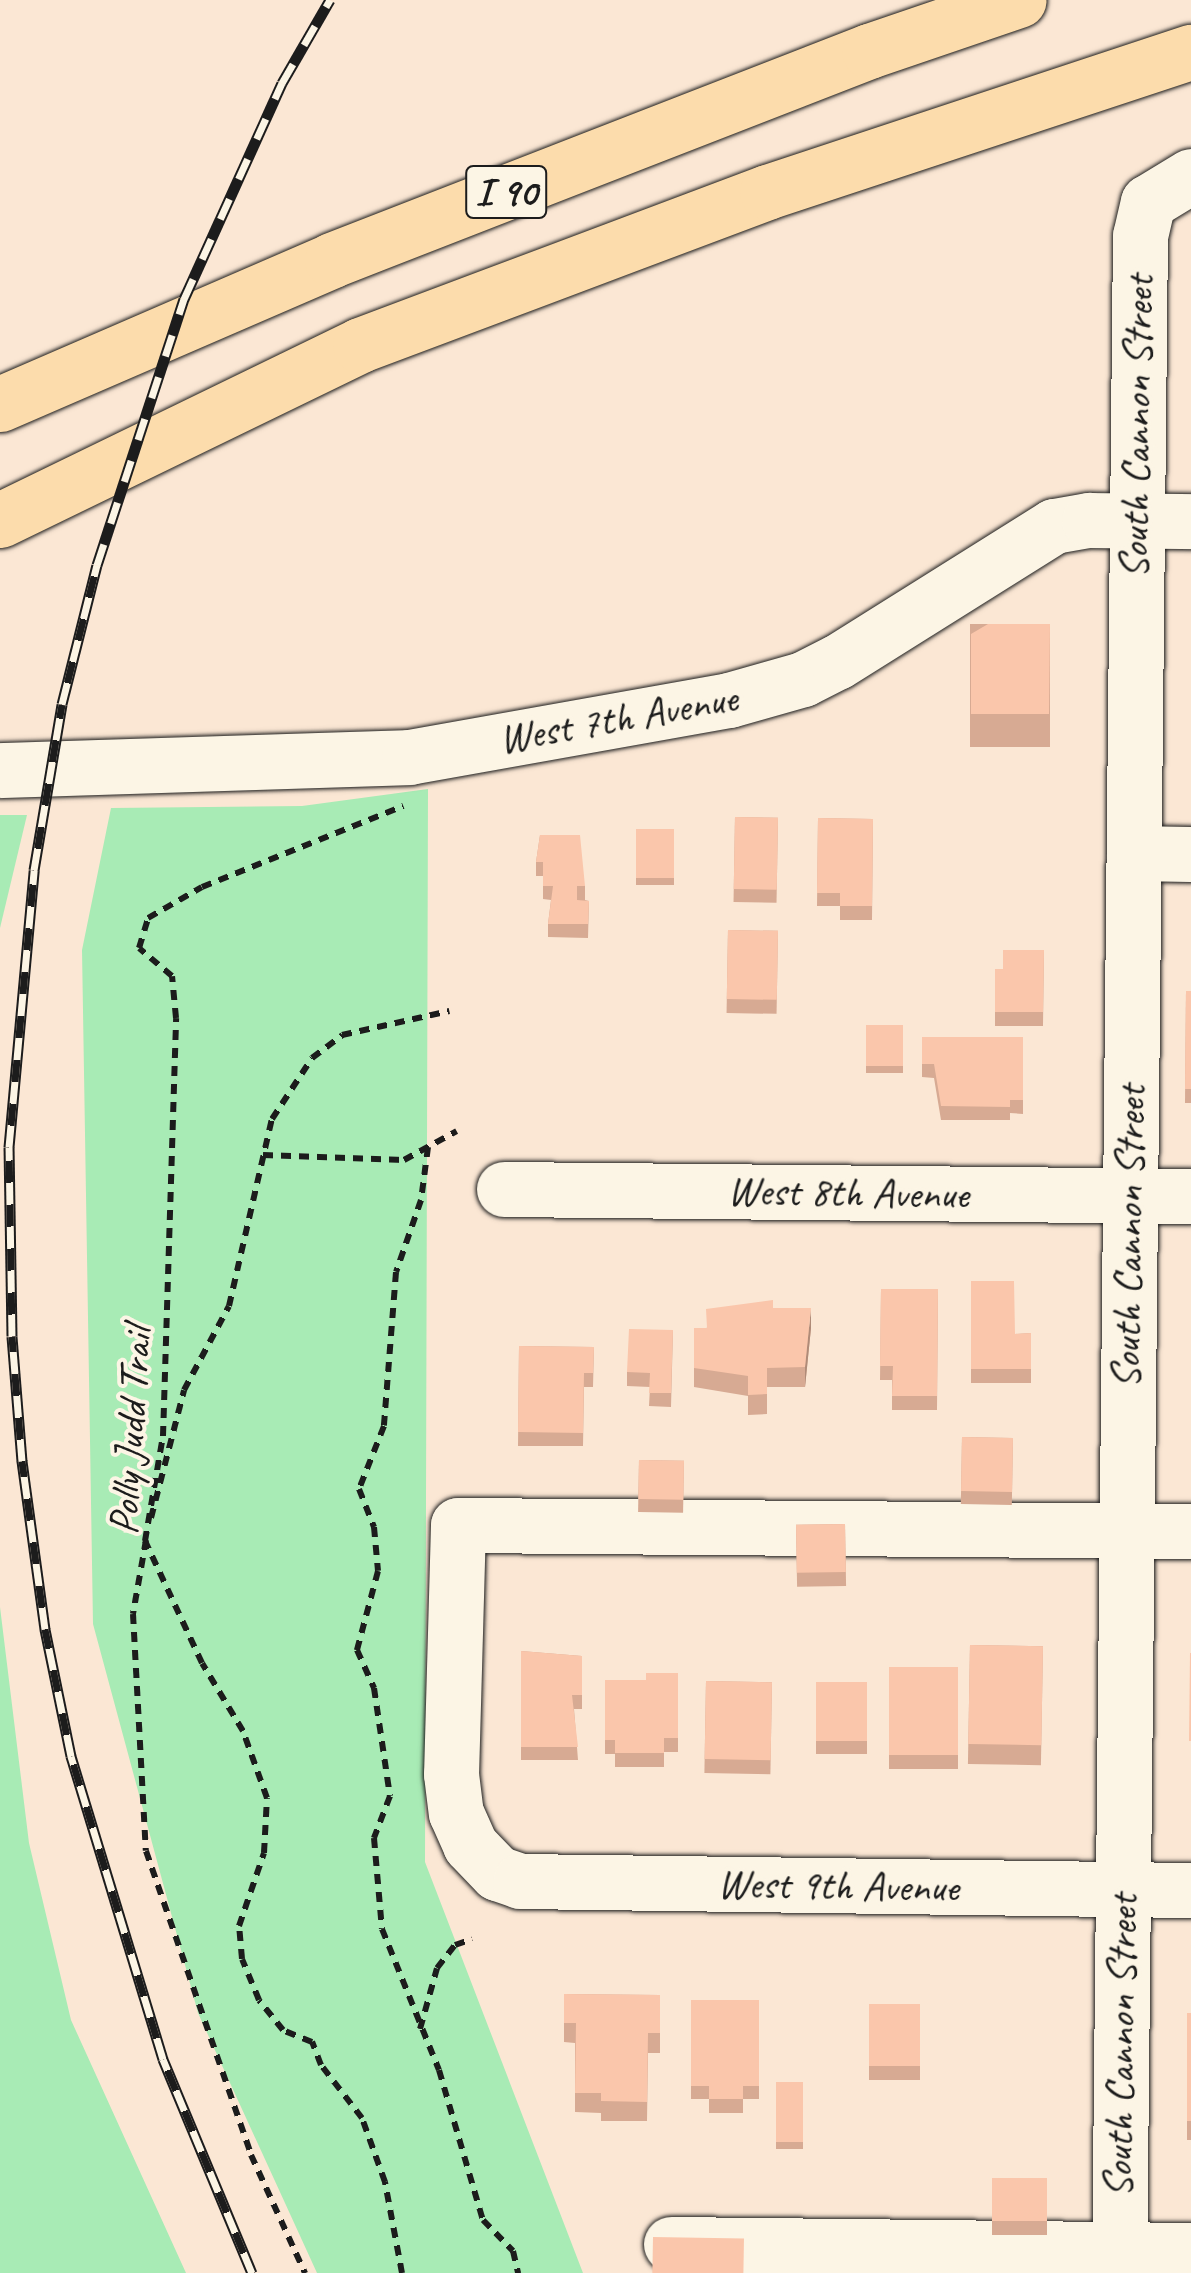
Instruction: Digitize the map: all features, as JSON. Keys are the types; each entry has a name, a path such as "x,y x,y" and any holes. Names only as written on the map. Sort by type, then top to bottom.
{"highway":[{"name":"I 90","path":"0,404 332,260 869,50 1019,0"},
{"name":"I 90","path":"0,520 360,345 767,192 1191,52"}],"street":[{"name":"South Cannon Street","path":"1119,2261 1140,236 1170,189"},
{"name":"West 7th Avenue","path":"0,770 409,757 770,690 849,656 1054,526 1136,520 1191,521"},
{"path":"1134,854 1191,854"},
{"name":"West 8th Avenue","path":"504,1189 1191,1196"},
{"name":"West 9th Avenue","path":"1127,1530 458,1525 452,1787 460,1824 488,1867 531,1882 1191,1890"},
{"path":"1127,1530 1191,1531"},
{"path":"658,2244 867,2260 1119,2261 1191,2250"}],"path":[{"name":"Polly Judd Trail","path":"402,2273 385,2182 362,2118 321,2065 312,2042 283,2030 260,2000 242,1958 239,1926 264,1852 266,1798 243,1731 202,1664 145,1541 166,1383 176,1018 172,976 139,948 148,918 202,888 406,805 409,757"},
{"path":"305,2273 251,2155 146,1850 134,1614 145,1541 184,1390 229,1306 272,1119 312,1058 342,1035 449,1011"},
{"path":"262,1155 404,1160 457,1132"},
{"path":"420,2030 437,1968 455,1945 472,1939"}],"green space":[{"path":"428,789 425,1862 583,2273 317,2273 198,2013 93,1624 82,950 111,808 302,806"},
{"path":"0,815 27,815 0,928"},
{"path":"0,1607 29,1843 71,2020 186,2273 0,2273"}],"building":[{"path":"988,624 1050,624 1049,714 971,714 971,634"},
{"path":"735,817 778,818 777,890 734,889"},
{"path":"818,818 873,819 872,906 840,906 840,893 817,893"},
{"path":"636,829 674,829 674,878 636,878"},
{"path":"540,835 580,835 585,886 577,886 577,900 589,901 588,924 548,924 553,886 543,886 543,862 536,862"},
{"path":"728,930 778,931 777,1000 727,999"},
{"path":"1003,950 1044,950 1043,1012 995,1012 995,969 1003,969"},
{"path":"1186,991 1191,991 1191,1089 1185,1089"},
{"path":"866,1025 903,1025 903,1066 866,1066"},
{"path":"922,1037 1023,1037 1023,1100 1010,1100 1010,1107 941,1106 934,1064 922,1064"},
{"path":"971,1281 1014,1281 1015,1334 1031,1333 1031,1369 971,1369"},
{"path":"881,1289 938,1289 937,1396 892,1396 893,1366 880,1366"},
{"path":"773,1300 773,1308 811,1308 805,1367 767,1368 767,1394 748,1395 748,1376 694,1368 694,1328 707,1328 706,1309"},
{"path":"629,1329 673,1330 671,1393 649,1393 650,1373 627,1372"},
{"path":"519,1346 594,1347 593,1373 584,1373 583,1433 518,1432"},
{"path":"962,1437 1013,1438 1012,1492 961,1491"},
{"path":"639,1460 684,1461 683,1500 638,1499"},
{"path":"845,1524 846,1572 797,1573 796,1525"},
{"path":"970,1645 1043,1646 1041,1745 968,1744"},
{"path":"521,1651 582,1656 582,1695 572,1695 578,1747 521,1747"},
{"path":"1190,1653 1191,1741 1189,1741"},
{"path":"889,1667 958,1667 958,1755 889,1755"},
{"path":"646,1673 678,1673 678,1738 664,1738 664,1753 615,1753 615,1740 605,1740 605,1680 646,1680"},
{"path":"706,1681 772,1682 771,1760 705,1759"},
{"path":"816,1682 867,1682 867,1741 816,1741"},
{"path":"564,1994 660,1995 660,2033 648,2033 647,2102 601,2101 601,2093 575,2093 576,2023 564,2023"},
{"path":"691,2000 759,2000 759,2086 743,2086 743,2099 709,2099 709,2086 691,2086"},
{"path":"869,2004 920,2004 920,2066 869,2066"},
{"path":"1187,2013 1191,2013 1191,2121 1187,2121"},
{"path":"776,2082 803,2082 803,2142 776,2142"},
{"path":"992,2178 1047,2178 1047,2221 992,2221"},
{"path":"653,2237 744,2239 743,2273 652,2273"}],"railway":[{"path":"252,2273 163,2059 71,1756 45,1629 22,1461 12,1336 9,1147 34,870 62,704 97,565 184,299 282,83 330,0"}]}
